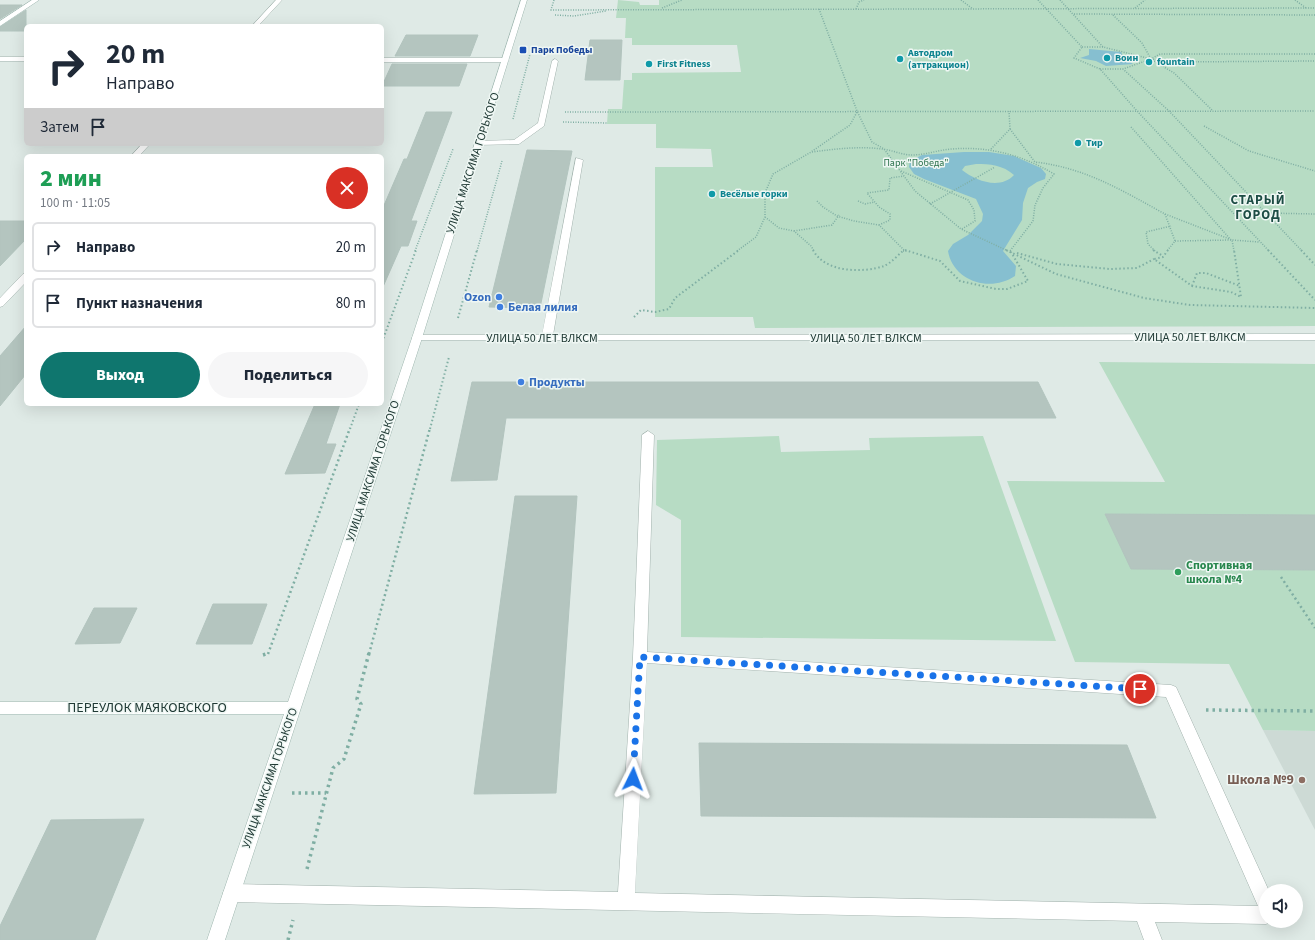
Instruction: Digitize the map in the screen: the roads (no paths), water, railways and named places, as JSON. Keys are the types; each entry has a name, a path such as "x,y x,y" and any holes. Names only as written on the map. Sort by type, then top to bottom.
{"street":[{"path":"0,24 36,0"},
{"path":"257,24 279,0"},
{"name":"УЛИЦА МАКСИМА ГОРЬКОГО","path":"216,940 417,338 524,0"},
{"path":"0,59 24,59"},
{"path":"384,60 506,60"},
{"path":"479,143 516,142 541,124 555,61"},
{"path":"137,154 144,146"},
{"path":"547,338 579,160"},
{"path":"0,304 24,278"},
{"name":"УЛИЦА 50 ЛЕТ ВЛКСМ","path":"417,338 1315,337"},
{"path":"626,902 640,657 648,434"},
{"path":"640,657 1171,691 1259,888"},
{"name":"ПЕРЕУЛОК МАЯКОВСКОГО","path":"0,708 294,708"},
{"path":"232,893 1259,915"},
{"path":"1143,912 1153,940"}],"water":[{"path":"1089,49 1121,52 1124,58 1133,64 1106,66 1096,61 1080,58 1089,55"},
{"path":"989,152 1014,156 1041,168 1046,174 1045,179 1028,188 1023,203 1022,220 1003,251 1016,266 1015,276 1005,281 984,283 965,277 957,270 951,261 948,251 953,244 968,235 982,221 983,214 976,199 914,174 909,167 910,161 922,155","holes":["976,164 1001,167 1014,175 1008,180 995,183 974,178 962,170 965,166"]}],"place":[{"name":"Парк Победы","path":"523,50"},
{"name":"Воин","path":"1107,58"},
{"name":"Автодром (аттракцион)","path":"900,59"},
{"name":"fountain","path":"1149,62"},
{"name":"First Fitness","path":"649,64"},
{"name":"Тир","path":"1078,143"},
{"name":"Весёлые горки","path":"712,194"},
{"name":"Ozon","path":"499,297"},
{"name":"Белая лилия","path":"500,307"},
{"name":"Продукты","path":"521,382"},
{"name":"Спортивная школа №4","path":"1178,572"},
{"name":"Школа №9","path":"1302,780"}],"district":[{"name":"СТАРЫЙ ГОРОД","path":"1258,208"}],"park label":[{"name":"Парк \"Победа\"","path":"916,163"}]}
